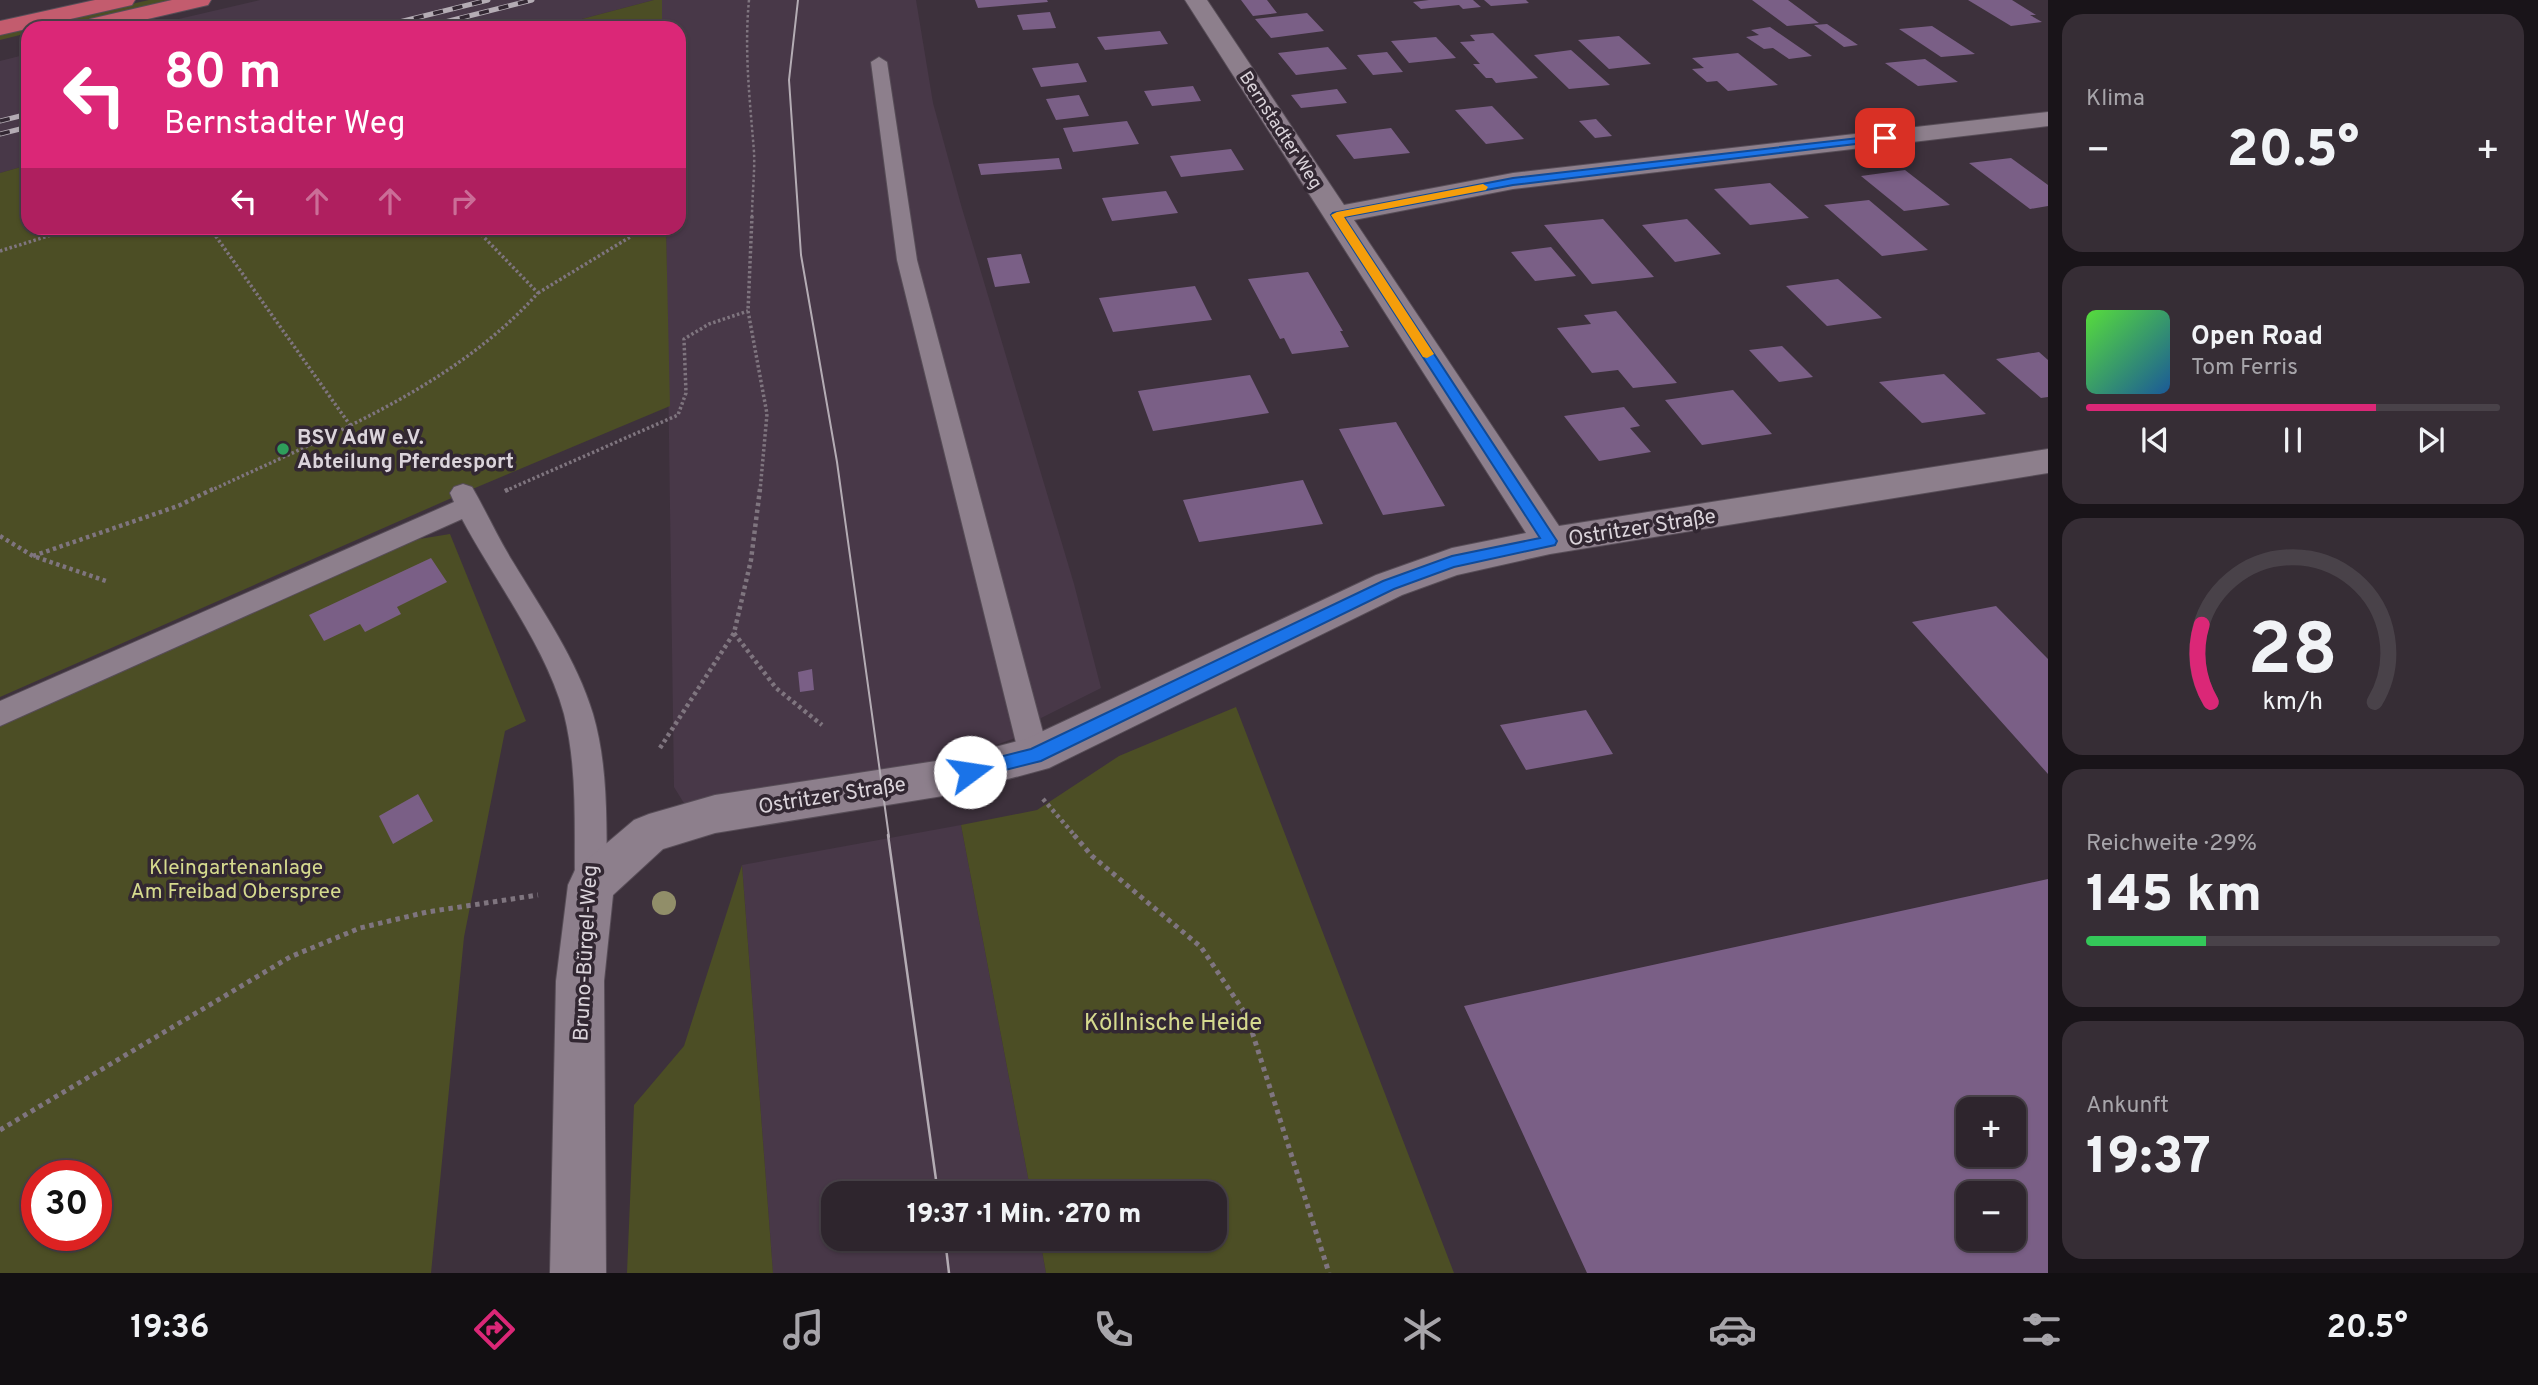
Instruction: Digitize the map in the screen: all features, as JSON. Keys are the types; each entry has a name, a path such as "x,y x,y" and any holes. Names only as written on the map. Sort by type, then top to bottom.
{"highway":[{"path":"31,21 124,0"},
{"path":"109,21 200,0"},
{"path":"0,28 21,23"},
{"path":"0,46 21,42"}],"street":[{"name":"Bernstadter Weg","path":"1196,0 1550,541"},
{"path":"1337,215 1513,181 2048,119"},
{"name":"Ostritzer Straße","path":"592,885 649,834 715,814 949,777 1034,755 1389,585 1452,562 1550,541 2048,461"},
{"name":"Bruno-Bürgel-Weg","path":"578,1273 580,981 592,885"}],"lane":[{"path":"879,62 907,260 1034,755"},
{"path":"0,714 466,499"},
{"name":"Bruno-Bürgel-Weg","path":"466,499 570,691 581,732 587,771 592,885"}],"path":[{"path":"660,748 734,633 751,560 767,414 748,311 754,153 750,125 746,28 749,0"},
{"path":"0,251 51,235"},
{"path":"215,235 349,425"},
{"path":"482,235 538,293"},
{"path":"33,556 178,506 349,425 431,382 514,320 538,293 633,235"},
{"path":"466,499 642,433 678,415 685,393 684,340 709,324 748,311"},
{"path":"0,536 33,556 109,582"},
{"path":"734,633 776,688 822,725"},
{"path":"1034,755 1042,797 1091,856 1200,947 1247,1016 1329,1273"},
{"path":"0,1130 290,957 360,928 427,912 592,885"}],"shaded area":[{"path":"260,0 654,0 574,21 170,21"},
{"path":"662,0 916,0 933,103 1074,584 1101,688 1019,729 1021,736 902,779 690,813 674,787 666,235 686,235 686,21 662,21"},
{"path":"21,56 21,167 0,173 0,61"},
{"path":"961,825 1029,1181 821,1181 821,1251 1042,1251 1046,1273 773,1273 742,865"}],"green space":[{"path":"149,0 171,0 80,21 57,21"},
{"path":"654,0 662,0 662,21 574,21"},
{"path":"21,29 21,35 0,40 0,34"},
{"name":"BSV AdW e.V. Abteilung Pferdesport","path":"21,167 21,235 666,235 670,406 463,493 0,697 0,173"},
{"name":"Kleingartenanlage Am Freibad Oberspree","path":"450,534 526,721 505,731 464,937 431,1273 0,1273 0,726 407,541"},
{"name":"Köllnische Heide","path":"1236,707 1454,1273 1046,1273 1042,1251 1227,1251 1227,1181 1029,1181 961,825 1037,810 1119,756"},
{"path":"742,865 773,1273 627,1273 634,1105 684,1046"}],"building":[{"path":"975,0 1047,0 1048,2 978,8"},
{"path":"1241,0 1267,0 1277,13 1253,16"},
{"path":"1473,0 1481,7 1463,9 1459,5 1421,9 1413,2"},
{"path":"1484,0 1526,0 1529,3 1491,6"},
{"path":"1752,0 1788,0 1819,23 1787,26"},
{"path":"1968,0 2012,0 2042,22 2011,26"},
{"path":"1050,12 1056,28 1023,30 1017,15"},
{"path":"1307,13 1324,31 1271,38 1255,19"},
{"path":"1827,24 1858,45 1844,47 1814,25"},
{"path":"1932,26 1975,54 1941,57 1899,29"},
{"path":"1770,27 1812,56 1789,59 1773,48 1764,49 1746,37 1759,35 1751,30"},
{"path":"1160,31 1168,44 1105,50 1097,37"},
{"path":"1493,33 1538,78 1496,83 1492,78 1486,78 1473,64 1480,64 1460,42 1475,41 1470,35"},
{"path":"1619,36 1651,64 1609,69 1578,40"},
{"path":"1436,37 1456,58 1409,63 1391,41"},
{"path":"1328,47 1347,69 1296,75 1278,53"},
{"path":"1571,50 1610,85 1569,89 1534,55"},
{"path":"1387,52 1403,72 1373,75 1357,55"},
{"path":"1738,53 1778,85 1728,91 1717,81 1707,82 1692,69 1704,68 1692,58"},
{"path":"1925,59 1958,82 1918,86 1885,63"},
{"path":"1078,63 1087,82 1041,87 1032,68"},
{"path":"1193,86 1201,101 1152,106 1144,91"},
{"path":"1337,89 1347,103 1301,108 1291,95"},
{"path":"1079,95 1089,116 1056,120 1046,99"},
{"path":"1492,106 1524,139 1486,144 1455,110"},
{"path":"1596,119 1612,136 1595,138 1579,121"},
{"path":"1127,121 1139,144 1073,152 1063,128"},
{"path":"1391,128 1410,153 1354,159 1336,135"},
{"path":"1231,149 1244,170 1181,177 1170,156"},
{"path":"1059,158 1062,169 981,175 978,164"},
{"path":"2011,158 2048,185 2048,206 2030,209 1969,163"},
{"path":"1905,170 1950,205 1904,211 1861,176"},
{"path":"1770,183 1809,218 1750,225 1714,189"},
{"path":"1166,191 1178,213 1112,221 1102,198"},
{"path":"1869,200 1928,250 1882,256 1824,205"},
{"path":"1603,219 1654,277 1592,284 1544,225"},
{"path":"1687,219 1721,254 1675,262 1642,225"},
{"path":"1551,247 1576,276 1535,281 1511,252"},
{"path":"1021,254 1030,283 995,287 987,258"},
{"path":"1308,272 1343,331 1340,331 1349,347 1292,354 1284,338 1280,339 1248,279"},
{"path":"1838,279 1882,318 1827,326 1786,286"},
{"path":"1195,286 1212,320 1113,332 1099,298"},
{"path":"1616,311 1677,383 1633,388 1618,370 1592,373 1557,328 1591,324 1584,315"},
{"path":"1782,346 1813,377 1779,382 1749,350"},
{"path":"2039,352 2048,360 2048,397 2041,398 1996,359"},
{"path":"1944,374 1986,414 1922,423 1879,382"},
{"path":"1250,375 1269,413 1153,431 1138,391"},
{"path":"1733,390 1772,434 1702,445 1665,400"},
{"path":"1624,407 1640,426 1630,428 1651,452 1599,461 1564,416"},
{"path":"1396,422 1445,506 1383,515 1339,429"},
{"path":"1303,480 1323,524 1199,542 1183,500"},
{"path":"431,558 447,582 397,607 401,614 365,632 360,624 324,641 309,615"},
{"path":"1996,606 2048,659 2048,774 1912,622"},
{"path":"812,669 814,690 800,692 798,672"},
{"path":"1586,710 1613,754 1526,770 1500,725"},
{"path":"418,794 433,821 393,844 379,816"},
{"path":"2048,879 2048,1273 1587,1273 1464,1006"}],"tram line":[{"path":"798,0 789,80 801,255 837,462 889,837"},
{"path":"888,835 936,1181"},
{"path":"946,1251 949,1273"}],"railway":[{"path":"403,21 488,0"},
{"path":"449,21 532,0"},
{"path":"0,121 21,116"},
{"path":"0,134 21,129"}],"slow traffic":[{"path":"1427,354 1337,215 1483,187"}],"place":[{"name":"BSV AdW e.V. Abteilung Pferdesport","path":"283,449"}],"route":[{"path":"970,772 1034,755 1389,585 1452,562 1550,541 1337,215 1513,181 1885,138"}]}
